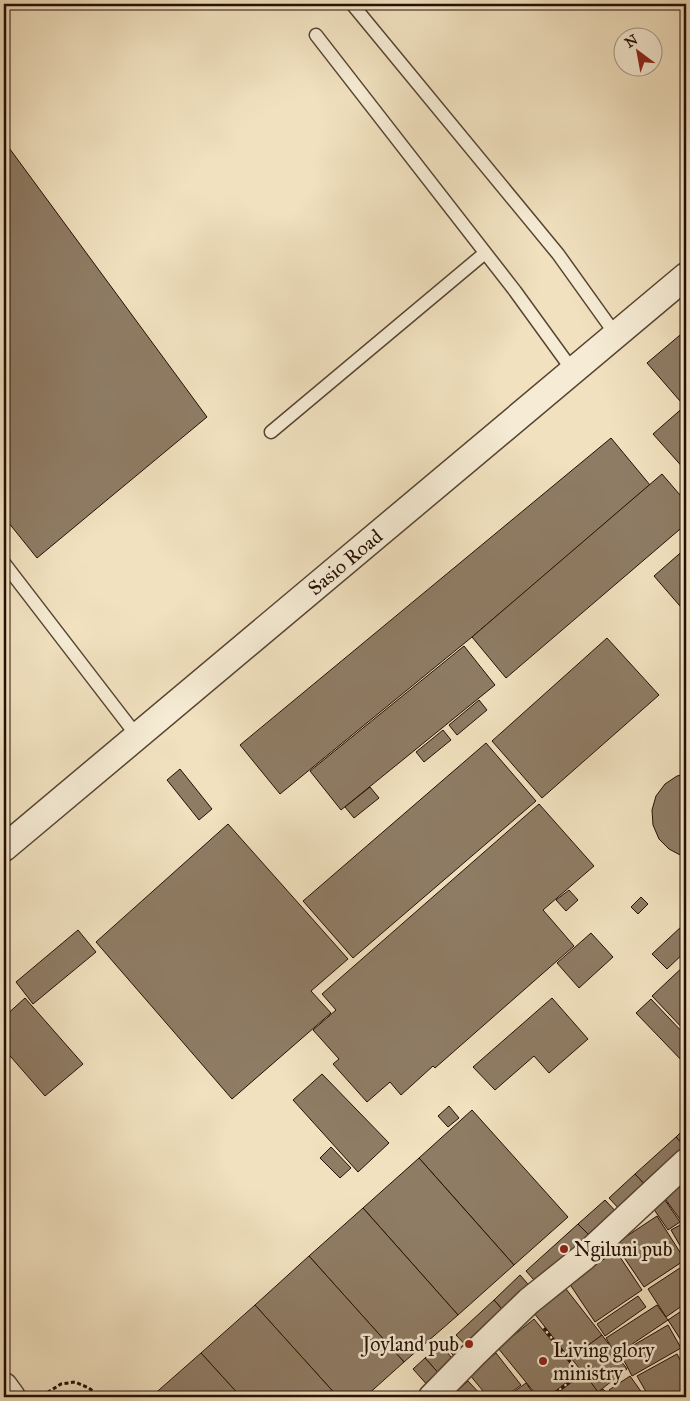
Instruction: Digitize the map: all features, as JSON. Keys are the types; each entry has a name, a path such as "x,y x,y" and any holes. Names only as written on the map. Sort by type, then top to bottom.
{"street":[{"name":"Sasio Road","path":"4,848 686,276"},
{"path":"432,1397 529,1302 584,1257 686,1162"},
{"path":"4,1386 12,1397"}],"lane":[{"path":"352,4 558,254 616,335"},
{"path":"316,35 515,291 573,372"},
{"path":"271,432 485,253"},
{"path":"4,563 137,736"}],"path":[{"path":"529,1302 533,1315 580,1374 550,1397"},
{"path":"40,1397 61,1384 75,1382 89,1388 100,1397"}],"building":[{"path":"4,141 207,417 37,558 4,517"},
{"path":"686,330 686,399 680,401 647,363"},
{"path":"686,405 686,471 653,434"},
{"path":"611,438 650,485 472,637 280,794 240,745"},
{"path":"662,474 686,502 686,524 506,678 472,637"},
{"path":"686,548 686,613 654,576"},
{"path":"607,638 659,695 542,798 492,741"},
{"path":"464,646 495,685 341,810 310,771"},
{"path":"479,700 487,710 457,735 449,725"},
{"path":"443,730 451,740 424,762 416,752"},
{"path":"486,743 536,801 353,958 303,901"},
{"path":"180,769 212,809 199,820 167,780"},
{"path":"686,774 686,856 682,856 669,849 659,839 653,825 652,810 656,796 665,784 677,776"},
{"path":"370,787 379,798 354,818 345,807"},
{"path":"539,804 594,866 543,910 574,946 435,1068 433,1066 401,1095 390,1082 367,1102 333,1064 339,1059 313,1030 336,1010 322,994"},
{"path":"228,824 348,959 311,991 331,1013 232,1099 96,942"},
{"path":"569,890 578,900 566,911 556,900"},
{"path":"641,897 648,904 638,914 631,907"},
{"path":"682,926 686,931 686,951 667,969 652,954"},
{"path":"78,930 96,952 33,1004 16,982"},
{"path":"591,933 613,957 579,988 557,963"},
{"path":"686,964 686,1032 652,996"},
{"path":"25,998 83,1064 45,1096 4,1049 4,1017"},
{"path":"552,998 588,1039 549,1073 534,1056 495,1090 473,1067"},
{"path":"651,999 686,1036 686,1065 636,1013"},
{"path":"322,1074 389,1143 358,1172 293,1100"},
{"path":"449,1106 459,1118 448,1127 438,1116"},
{"path":"472,1110 568,1217 514,1265 419,1158"},
{"path":"686,1127 686,1148 676,1137"},
{"path":"676,1137 686,1148 686,1151 647,1187 635,1174"},
{"path":"331,1147 351,1168 340,1178 320,1158"},
{"path":"419,1158 514,1265 458,1315 363,1208"},
{"path":"635,1174 647,1187 621,1211 609,1198"},
{"path":"686,1180 686,1219 682,1222 663,1196"},
{"path":"605,1200 621,1217 595,1241 578,1224"},
{"path":"665,1200 680,1222 668,1230 653,1208"},
{"path":"363,1208 458,1315 404,1362 309,1256"},
{"path":"657,1216 685,1260 644,1287 615,1244"},
{"path":"578,1224 595,1241 542,1289 526,1271"},
{"path":"680,1225 686,1235 686,1256 671,1230"},
{"path":"616,1251 642,1290 595,1322 569,1283"},
{"path":"309,1256 404,1362 365,1397 338,1397 255,1305"},
{"path":"686,1264 686,1303 666,1317 648,1289"},
{"path":"520,1275 534,1291 507,1315 494,1300"},
{"path":"566,1289 602,1335 570,1359 534,1313"},
{"path":"638,1296 646,1307 605,1336 597,1324"},
{"path":"494,1300 507,1315 470,1350 456,1335"},
{"path":"255,1305 338,1397 241,1397 201,1353"},
{"path":"657,1305 668,1320 616,1355 606,1338"},
{"path":"686,1308 686,1348 668,1320"},
{"path":"534,1319 578,1373 548,1397 538,1397 498,1348"},
{"path":"668,1325 681,1348 632,1376 620,1353"},
{"path":"602,1335 627,1369 598,1392 571,1358"},
{"path":"451,1337 468,1353 460,1362 443,1345"},
{"path":"440,1344 457,1364 442,1377 425,1358"},
{"path":"201,1353 241,1397 151,1397"},
{"path":"496,1353 521,1385 505,1397 488,1397 469,1374"},
{"path":"677,1354 686,1371 686,1396 649,1397 637,1376"},
{"path":"425,1358 442,1377 430,1388 413,1369"},
{"path":"584,1373 598,1392 590,1397 552,1397"},
{"path":"630,1376 645,1397 613,1397 609,1390"},
{"path":"468,1381 483,1397 450,1397"},
{"path":"526,1383 536,1397 507,1397"},
{"path":"603,1389 610,1397 592,1397"}],"place":[{"name":"Ngiluni pub","path":"564,1249"},
{"name":"Joyland pub","path":"469,1344"},
{"name":"Living glory ministry","path":"543,1361"}]}
